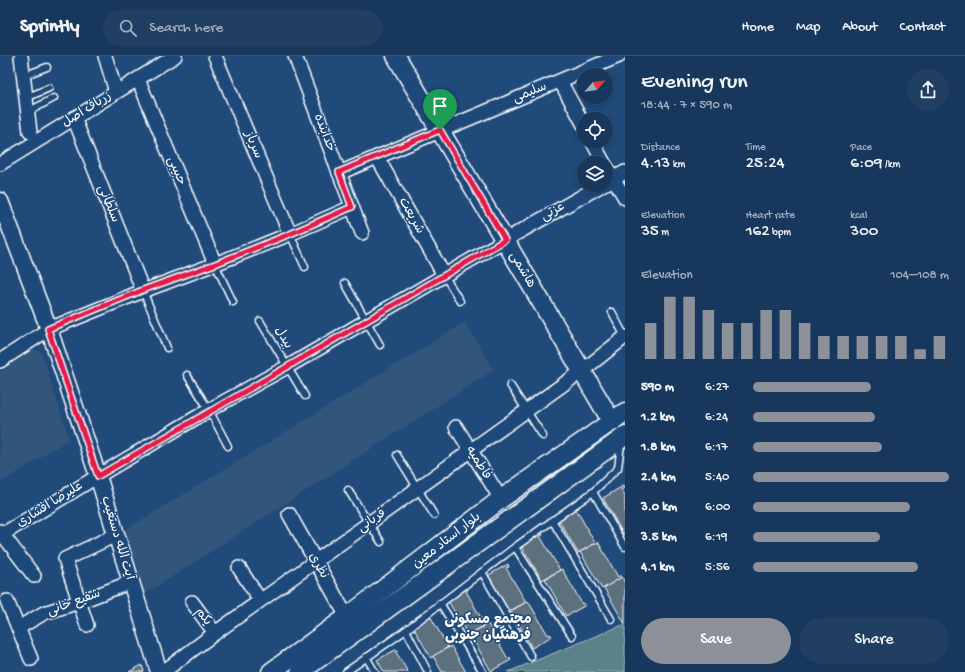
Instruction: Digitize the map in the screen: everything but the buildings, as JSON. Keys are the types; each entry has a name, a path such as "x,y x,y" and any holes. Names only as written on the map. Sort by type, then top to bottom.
{"main road":[{"name":"هاشمی","path":"396,56 582,371 618,417"},
{"name":"بلوار استاد معین","path":"271,672 347,617 501,499 618,417"},
{"name":"بلوار استاد معین","path":"300,672 624,439"}],"street":[{"path":"20,56 30,132"},
{"path":"105,56 116,92"},
{"name":"سرباز","path":"215,56 290,234"},
{"name":"خدابنده","path":"295,56 362,233"},
{"name":"سلیمی","path":"339,172 619,56"},
{"name":"زرباف اصل","path":"0,164 138,79 169,58"},
{"name":"حبیبی","path":"138,79 215,264"},
{"path":"560,81 577,112"},
{"name":"سلطانی","path":"74,118 143,290"},
{"name":"شریعت","path":"377,157 444,275"},
{"name":"عزتی","path":"613,179 625,172"},
{"path":"613,187 625,198"},
{"name":"عزتی","path":"287,367 589,192"},
{"name":"آیت الله دستغیب","path":"0,201 48,329 98,476 159,672"},
{"path":"0,361 48,329 143,290 215,264 290,234 352,207"},
{"name":"قربانی","path":"163,672 314,561 582,371 625,337"},
{"name":"علیرضا افشاری","path":"34,576 2,532 209,410 287,367"},
{"name":"فاطمیه","path":"456,427 501,499"},
{"name":"نظری","path":"289,514 314,561 347,617"},
{"path":"87,625 65,559 116,535"},
{"path":"239,568 260,600"},
{"name":"شفیع خانی","path":"18,628 44,613 79,602 131,582"},
{"path":"7,601 31,659"},
{"name":"یکم","path":"192,602 215,633"}],"lane":[{"path":"23,76 47,67"},
{"path":"26,98 49,88"},
{"path":"28,112 54,98"},
{"path":"290,234 305,267"},
{"path":"215,264 233,302"},
{"path":"444,275 460,301"},
{"path":"345,283 380,346"},
{"path":"143,290 167,348"},
{"path":"612,312 625,337"},
{"name":"بیدل","path":"260,320 305,396"},
{"path":"187,375 209,410 228,446"},
{"path":"510,385 543,436"},
{"path":"346,672 406,630 552,520 593,492 618,468 624,439"},
{"path":"397,455 434,515"},
{"path":"348,490 381,542"},
{"path":"593,492 625,546"},
{"path":"552,520 611,620"},
{"path":"515,547 572,636"},
{"path":"482,572 531,657"},
{"path":"440,603 483,672"},
{"path":"406,630 428,672"},
{"path":"366,657 375,672"}],"shaded area":[{"path":"465,322 494,370 142,596 125,530"},
{"path":"31,348 42,353 69,439 0,484 0,372"}],"green space":[{"path":"625,624 625,672 508,672"}],"district":[{"name":"مجتمع مسکونی فرهنگیان جنوبی","path":"488,628"}],"route":[{"path":"440,130 505,240 287,367 209,410 98,476 48,329 143,290 215,264 290,234 352,207 339,172 440,130"}]}
